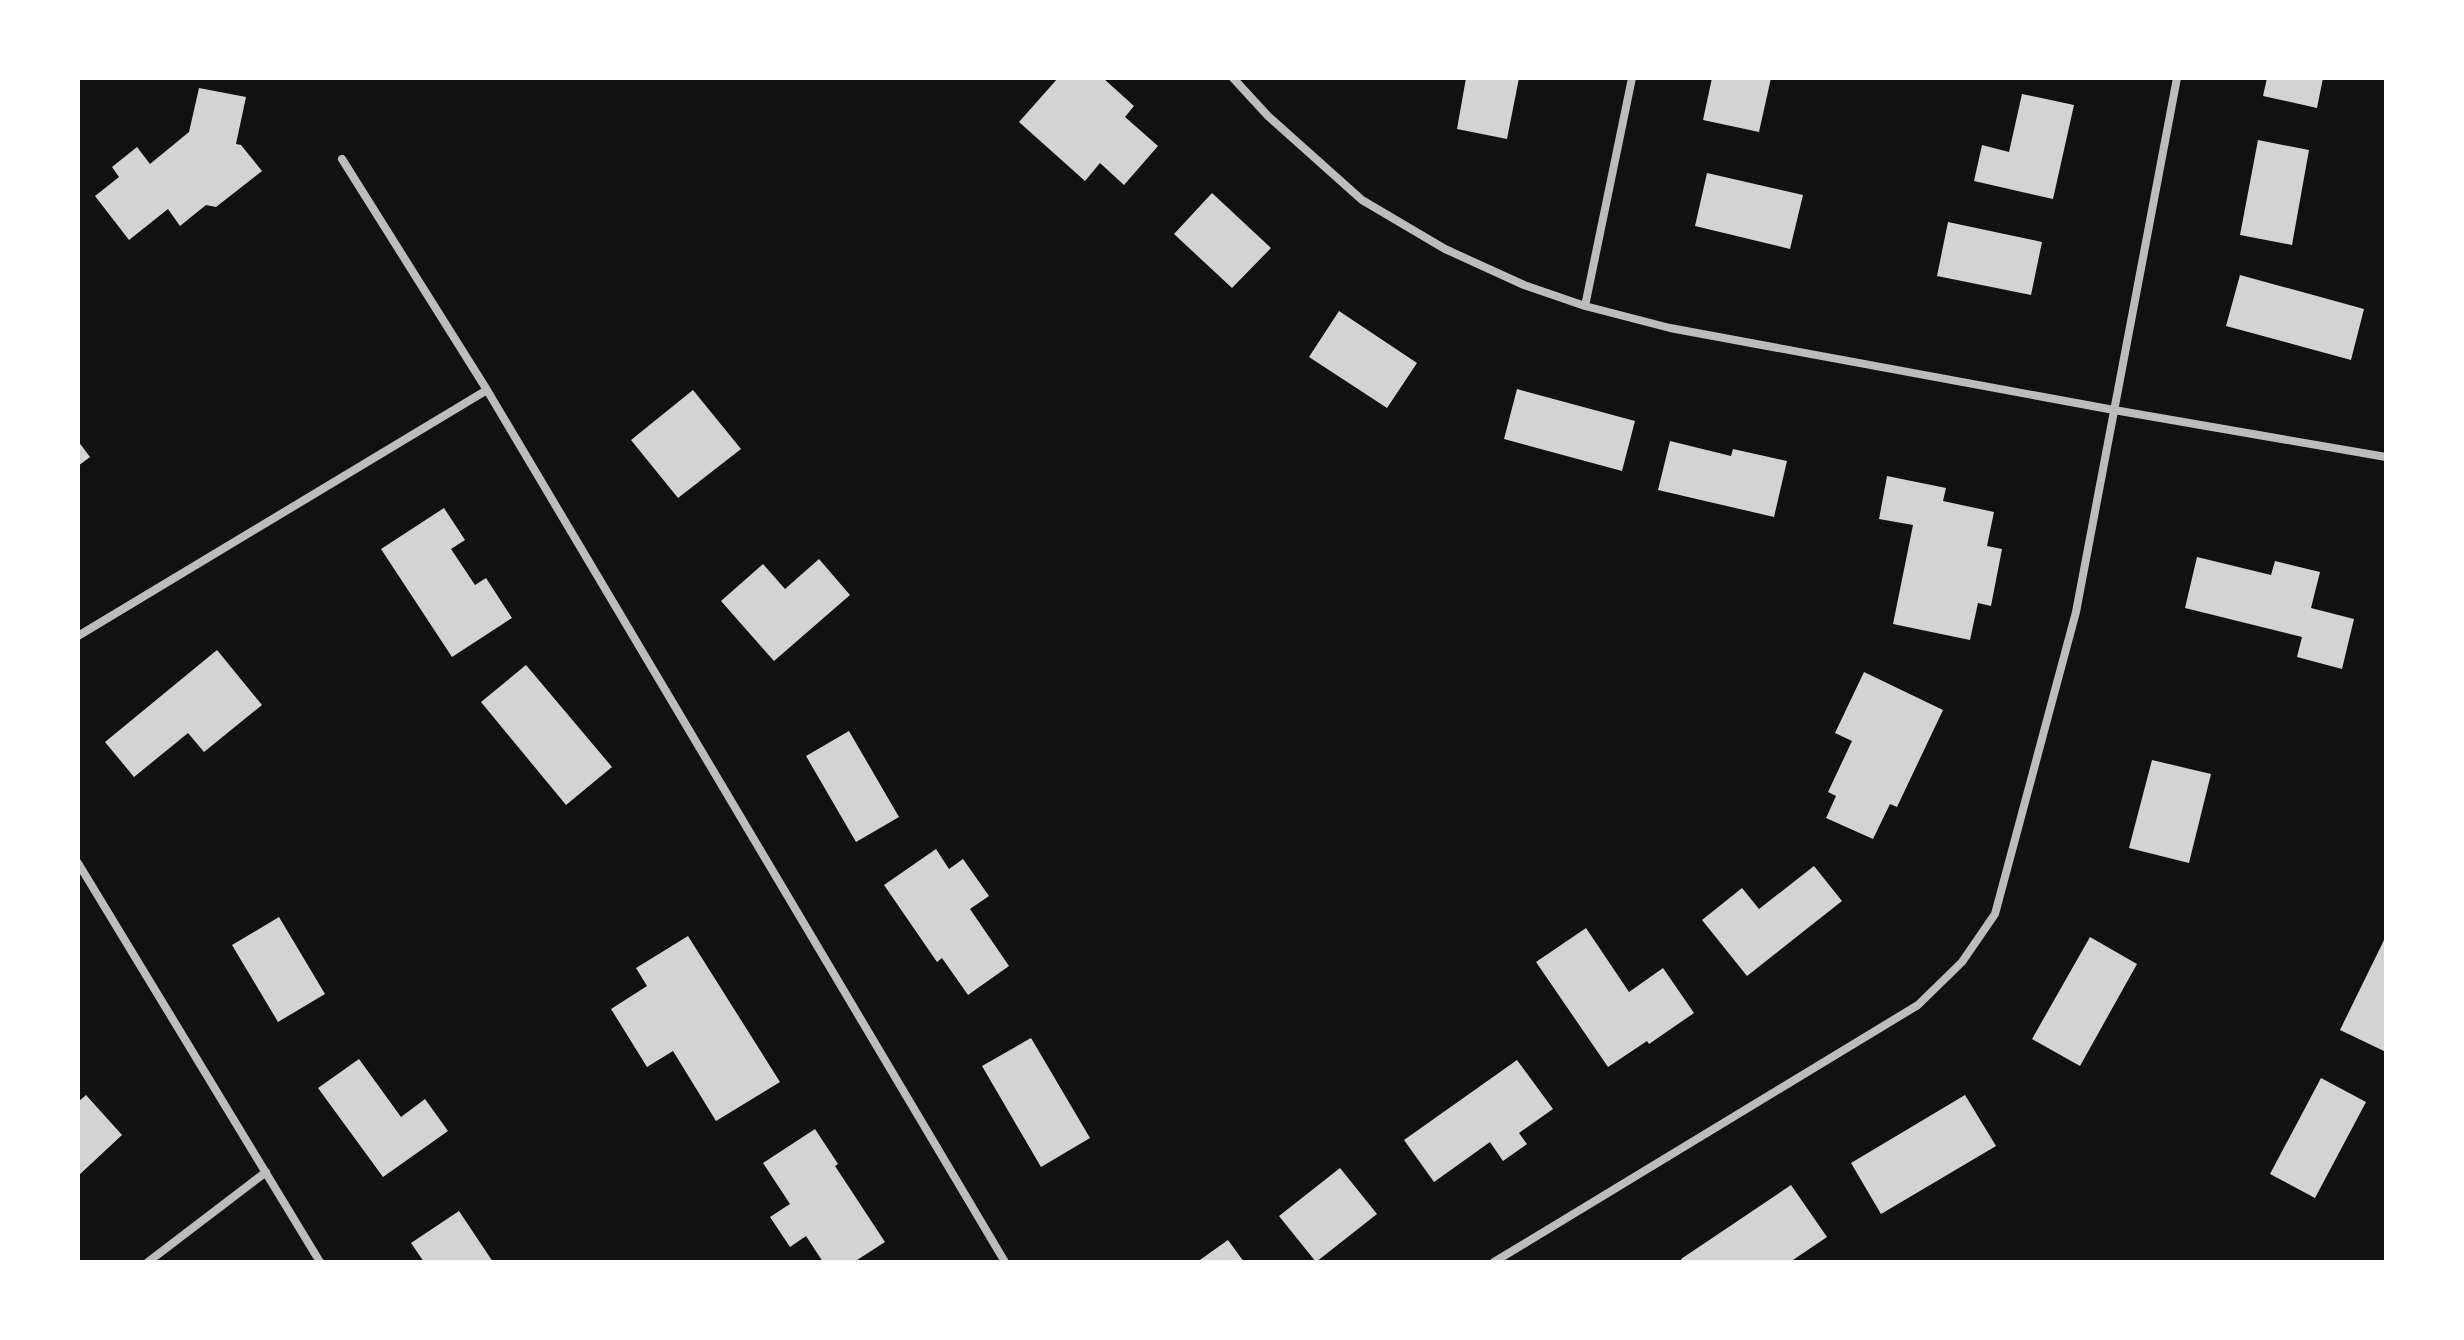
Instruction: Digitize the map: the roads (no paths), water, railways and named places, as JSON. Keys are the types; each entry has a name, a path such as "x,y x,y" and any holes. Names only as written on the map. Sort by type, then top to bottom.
{"street":[{"path":"1233,78 1268,116 1362,200 1445,249 1524,285 1585,306 1670,328 2386,457"},
{"path":"1585,306 1632,78"},
{"path":"1494,1262 1918,1005 1962,962 1995,914 2076,612 2177,78"},
{"path":"342,159 487,390 1005,1262"},
{"path":"78,636 487,390"},
{"path":"78,863 320,1262"},
{"path":"148,1262 266,1172"}]}
